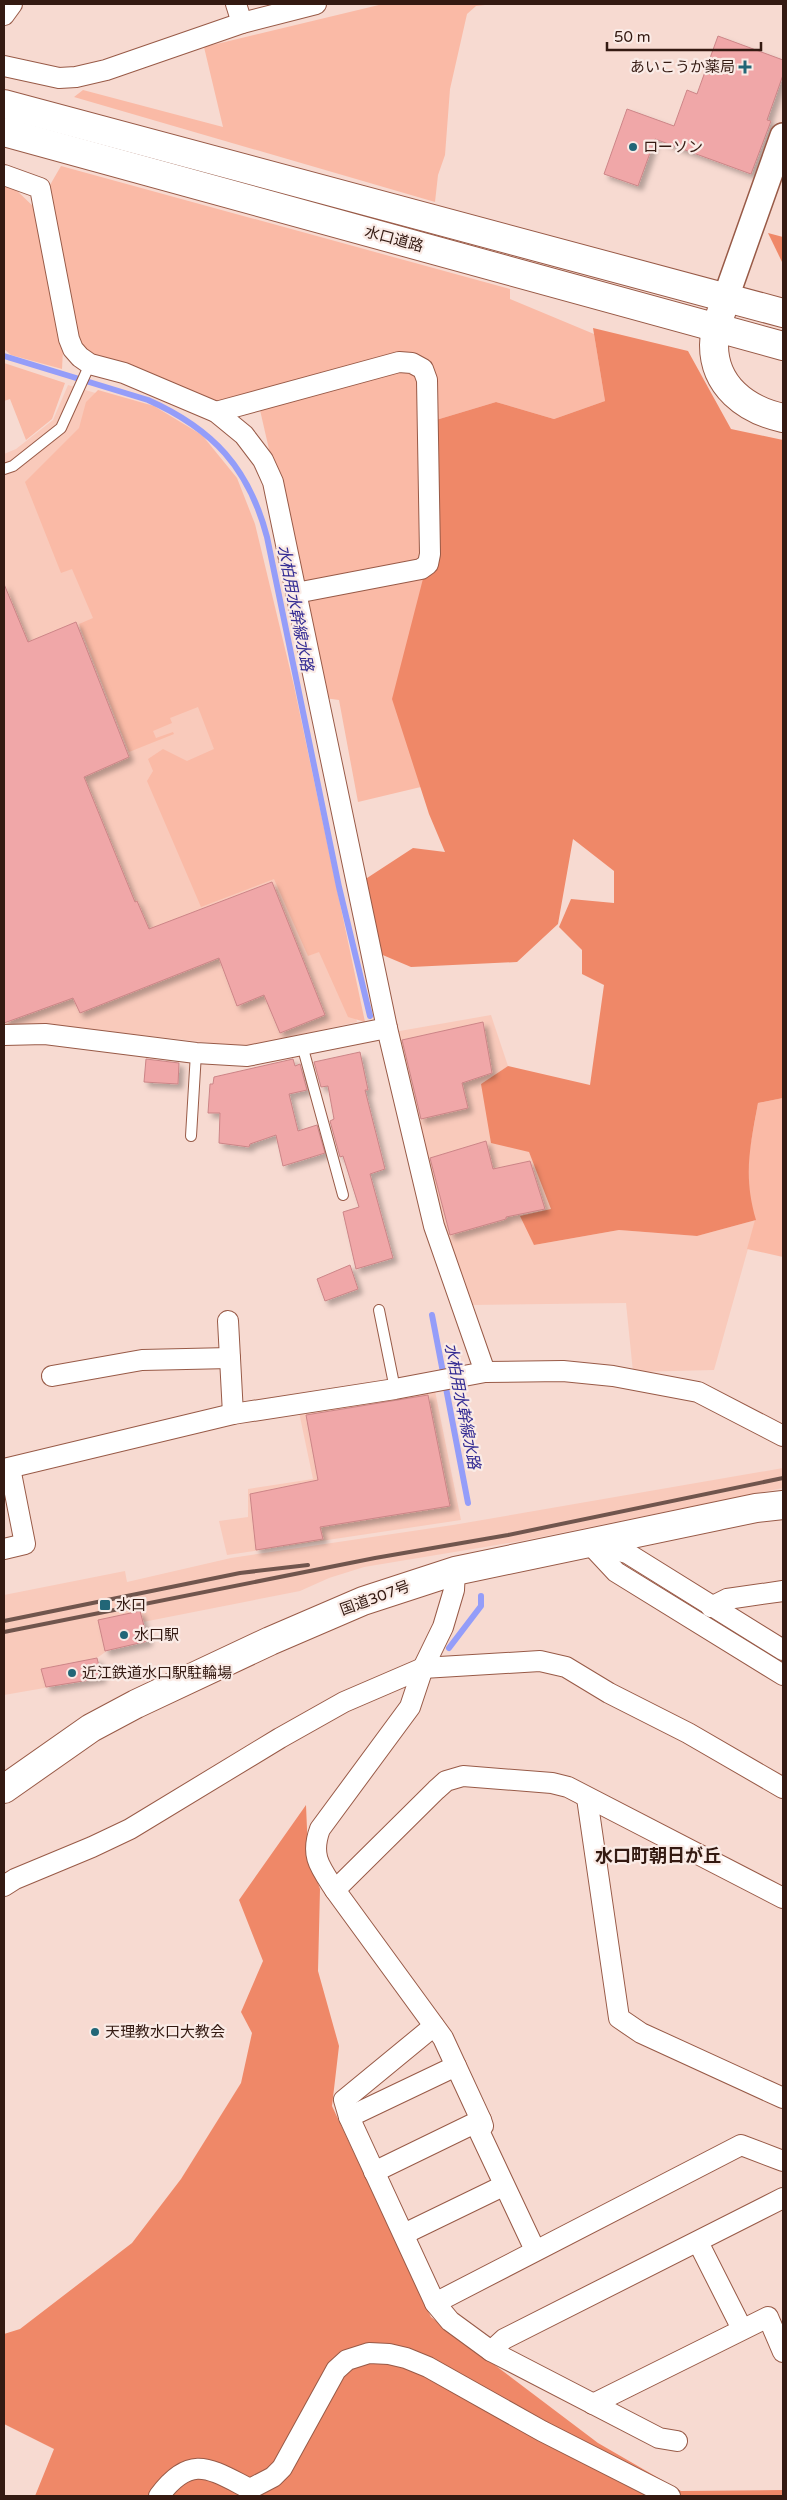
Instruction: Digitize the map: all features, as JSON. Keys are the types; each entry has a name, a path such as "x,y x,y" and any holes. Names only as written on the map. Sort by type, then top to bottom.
{"highway":[{"name":"水口道路","path":"4,104 783,313"},
{"name":"水口道路","path":"4,132 783,346"},
{"path":"726,298 714,344 715,357 722,377 733,394 747,406 768,415 783,418"},
{"name":"国道307号","path":"4,1789 91,1728 136,1704 363,1601 455,1571 588,1542 783,1504"}],"street":[{"path":"4,15 12,4"},
{"path":"236,4 242,23"},
{"path":"4,66 59,78 76,77 106,70 242,23 316,4"},
{"path":"726,298 783,136"},
{"path":"4,175 40,188 69,339 72,349 88,368 124,373 216,412 244,435 263,460 270,475 387,1028 434,1226 485,1372"},
{"path":"216,412 399,362 412,363 423,369 427,380 430,554 428,564 421,570 296,593"},
{"path":"4,1035 45,1034 196,1052 247,1056 387,1028"},
{"path":"228,1321 233,1414"},
{"path":"52,1376 142,1360 230,1358"},
{"path":"4,1549 25,1544 7,1469 233,1414 395,1389 485,1372 563,1371 613,1376 698,1392 783,1436"},
{"path":"588,1542 627,1552 711,1607 778,1641"},
{"path":"588,1542 616,1572 783,1675"},
{"path":"455,1571 454,1590 443,1627 423,1668 410,1707 320,1829 315,1842 315,1854 335,1890 443,2038 481,2120 483,2126 479,2131 534,2250"},
{"path":"711,1607 727,1599 783,1591"},
{"path":"4,1886 15,1878 92,1847 130,1829 280,1738 344,1702 423,1668 540,1660 566,1666 609,1693 688,1733 783,1788"},
{"path":"335,1890 446,1781 463,1776 552,1783 568,1787 783,1898"},
{"path":"588,1798 619,2018 641,2033 783,2098"},
{"path":"434,2026 344,2100 349,2118 435,2303 450,2321 491,2350 659,2438 677,2441"},
{"path":"349,2118 456,2066"},
{"path":"374,2172 481,2120"},
{"path":"435,2303 534,2250 741,2145 783,2161"},
{"path":"404,2234 503,2186"},
{"path":"491,2350 504,2340 783,2198"},
{"path":"698,2242 742,2329"},
{"path":"593,2404 776,2313 783,2352"},
{"path":"160,2496 171,2481 184,2471 194,2468 205,2469 250,2488 273,2477 282,2468 292,2452 336,2370 357,2355 370,2353 389,2354 428,2367 542,2431 670,2496"}],"lane":[{"path":"4,469 13,466 61,428 88,368"},
{"path":"302,1045 343,1195"},
{"path":"191,1136 196,1052"},
{"path":"379,1310 395,1389"}],"shaded area":[{"path":"383,4 494,4 476,6 467,14 450,89 445,155 438,175 435,202 74,97 83,90 223,127 204,47"},
{"path":"61,166 510,289 510,299 594,334 605,401 554,419 496,402 436,420 434,393 426,358 390,354 232,404 208,401 95,359 73,338 50,185"},
{"path":"4,183 12,186 37,210 63,350 62,369 11,355 4,349"},
{"path":"768,233 783,237 783,264"},
{"path":"593,328 688,351 731,429 783,440 783,1098 758,1103 749,1162 750,1189 756,1220 697,1236 619,1230 534,1245 520,1216 551,1209 529,1152 491,1143 481,1084 508,1066 590,1085 604,985 582,974 582,950 559,927 571,899 614,903 614,871 573,839 558,924 517,962 411,967 378,953 364,880 413,848 445,852 429,814 392,699 425,571 436,420 496,402 554,419 605,401"},
{"path":"4,363 65,383 52,419 26,440 10,399 4,401"},
{"path":"399,365 421,371 426,563 301,589 260,410"},
{"path":"68,385 154,410 266,572 357,1022 246,1047 44,1024 4,1027 4,454 16,449 53,420"},
{"path":"98,390 154,406 202,435 237,478 255,524 294,686 365,1022 348,1017 319,952 308,956 274,879 201,907 147,781 153,771 148,759 163,749 187,761 214,749 198,707 170,718 172,723 153,731 156,738 173,732 174,734 129,752 79,624 93,618 72,569 61,573 25,482 79,428 86,402"},
{"path":"423,572 425,606 425,786 358,802 339,700 324,698 303,596"},
{"path":"491,1015 508,1066 481,1084 529,1152 552,1209 534,1245 619,1230 697,1236 756,1220 714,1370 633,1372 626,1303 470,1305 443,1225 394,1032"},
{"path":"783,1098 783,1257 747,1249 755,1220 749,1197 748,1158 758,1103"},
{"path":"434,1386 461,1520 227,1555 219,1521 248,1517 248,1489 313,1479 299,1412"},
{"path":"783,1468 783,1488 521,1541 364,1567 329,1578 300,1591 143,1622 148,1641 108,1650 97,1658 102,1678 4,1695 4,1595 125,1571 127,1582 231,1558 453,1525"},
{"path":"306,1805 308,1853 320,1889 318,1971 339,2046 332,2106 431,2317 598,2443 681,2491 783,2490 783,2496 35,2496 54,2449 4,2424 4,2334 20,2329 132,2243 181,2179 241,2083 252,2033 241,2012 263,1961 239,1900"}],"building":[{"path":"718,36 783,60 783,75 767,120 771,121 751,174 655,139 638,186 604,174 627,109 674,126 687,90 697,94"},
{"path":"4,584 28,642 76,622 129,757 84,777 135,902 137,901 149,929 272,882 325,1015 280,1033 264,995 237,1006 219,958 80,1013 73,998 4,1023"},
{"path":"483,1022 492,1073 462,1083 468,1108 421,1119 402,1040"},
{"path":"360,1052 368,1090 365,1090 385,1169 370,1174 393,1258 356,1269 343,1212 359,1207 343,1156 340,1157 330,1121 334,1119 328,1086 321,1087 314,1062"},
{"path":"146,1059 179,1063 178,1084 144,1082"},
{"path":"293,1059 295,1066 300,1064 307,1090 289,1094 298,1131 317,1125 325,1153 283,1166 276,1135 250,1144 249,1147 219,1143 220,1113 208,1113 210,1084 213,1084 214,1077"},
{"path":"486,1141 493,1169 530,1161 545,1209 506,1217 506,1219 450,1235 430,1158"},
{"path":"350,1265 358,1289 325,1301 317,1279"},
{"path":"428,1395 450,1506 320,1527 323,1539 256,1550 250,1494 318,1480 306,1415"},
{"name":"水口駅","path":"140,1611 148,1641 105,1651 98,1620"},
{"name":"近江鉄道水口駅駐輪場","path":"97,1658 102,1678 46,1687 41,1669"}],"waterway":[{"name":"水柏用水幹線水路","path":"4,356 148,400 171,411 209,438 225,453 239,471 259,512 267,537 339,887 370,1016"},
{"name":"水柏用水幹線水路","path":"432,1315 468,1503"},
{"path":"449,1648 481,1606 481,1596"}],"railway":[{"path":"4,1632 375,1558 508,1535 783,1478"},
{"path":"4,1621 240,1573 308,1565"}],"place":[{"name":"あいこうか薬局","path":"745,67"},
{"name":"ローソン","path":"633,147"},
{"name":"水口","path":"105,1605"},
{"name":"水口駅","path":"124,1635"},
{"name":"近江鉄道水口駅駐輪場","path":"72,1673"},
{"name":"天理教水口大教会","path":"95,2032"}],"district":[{"name":"水口町朝日が丘","path":"658,1856"}]}
